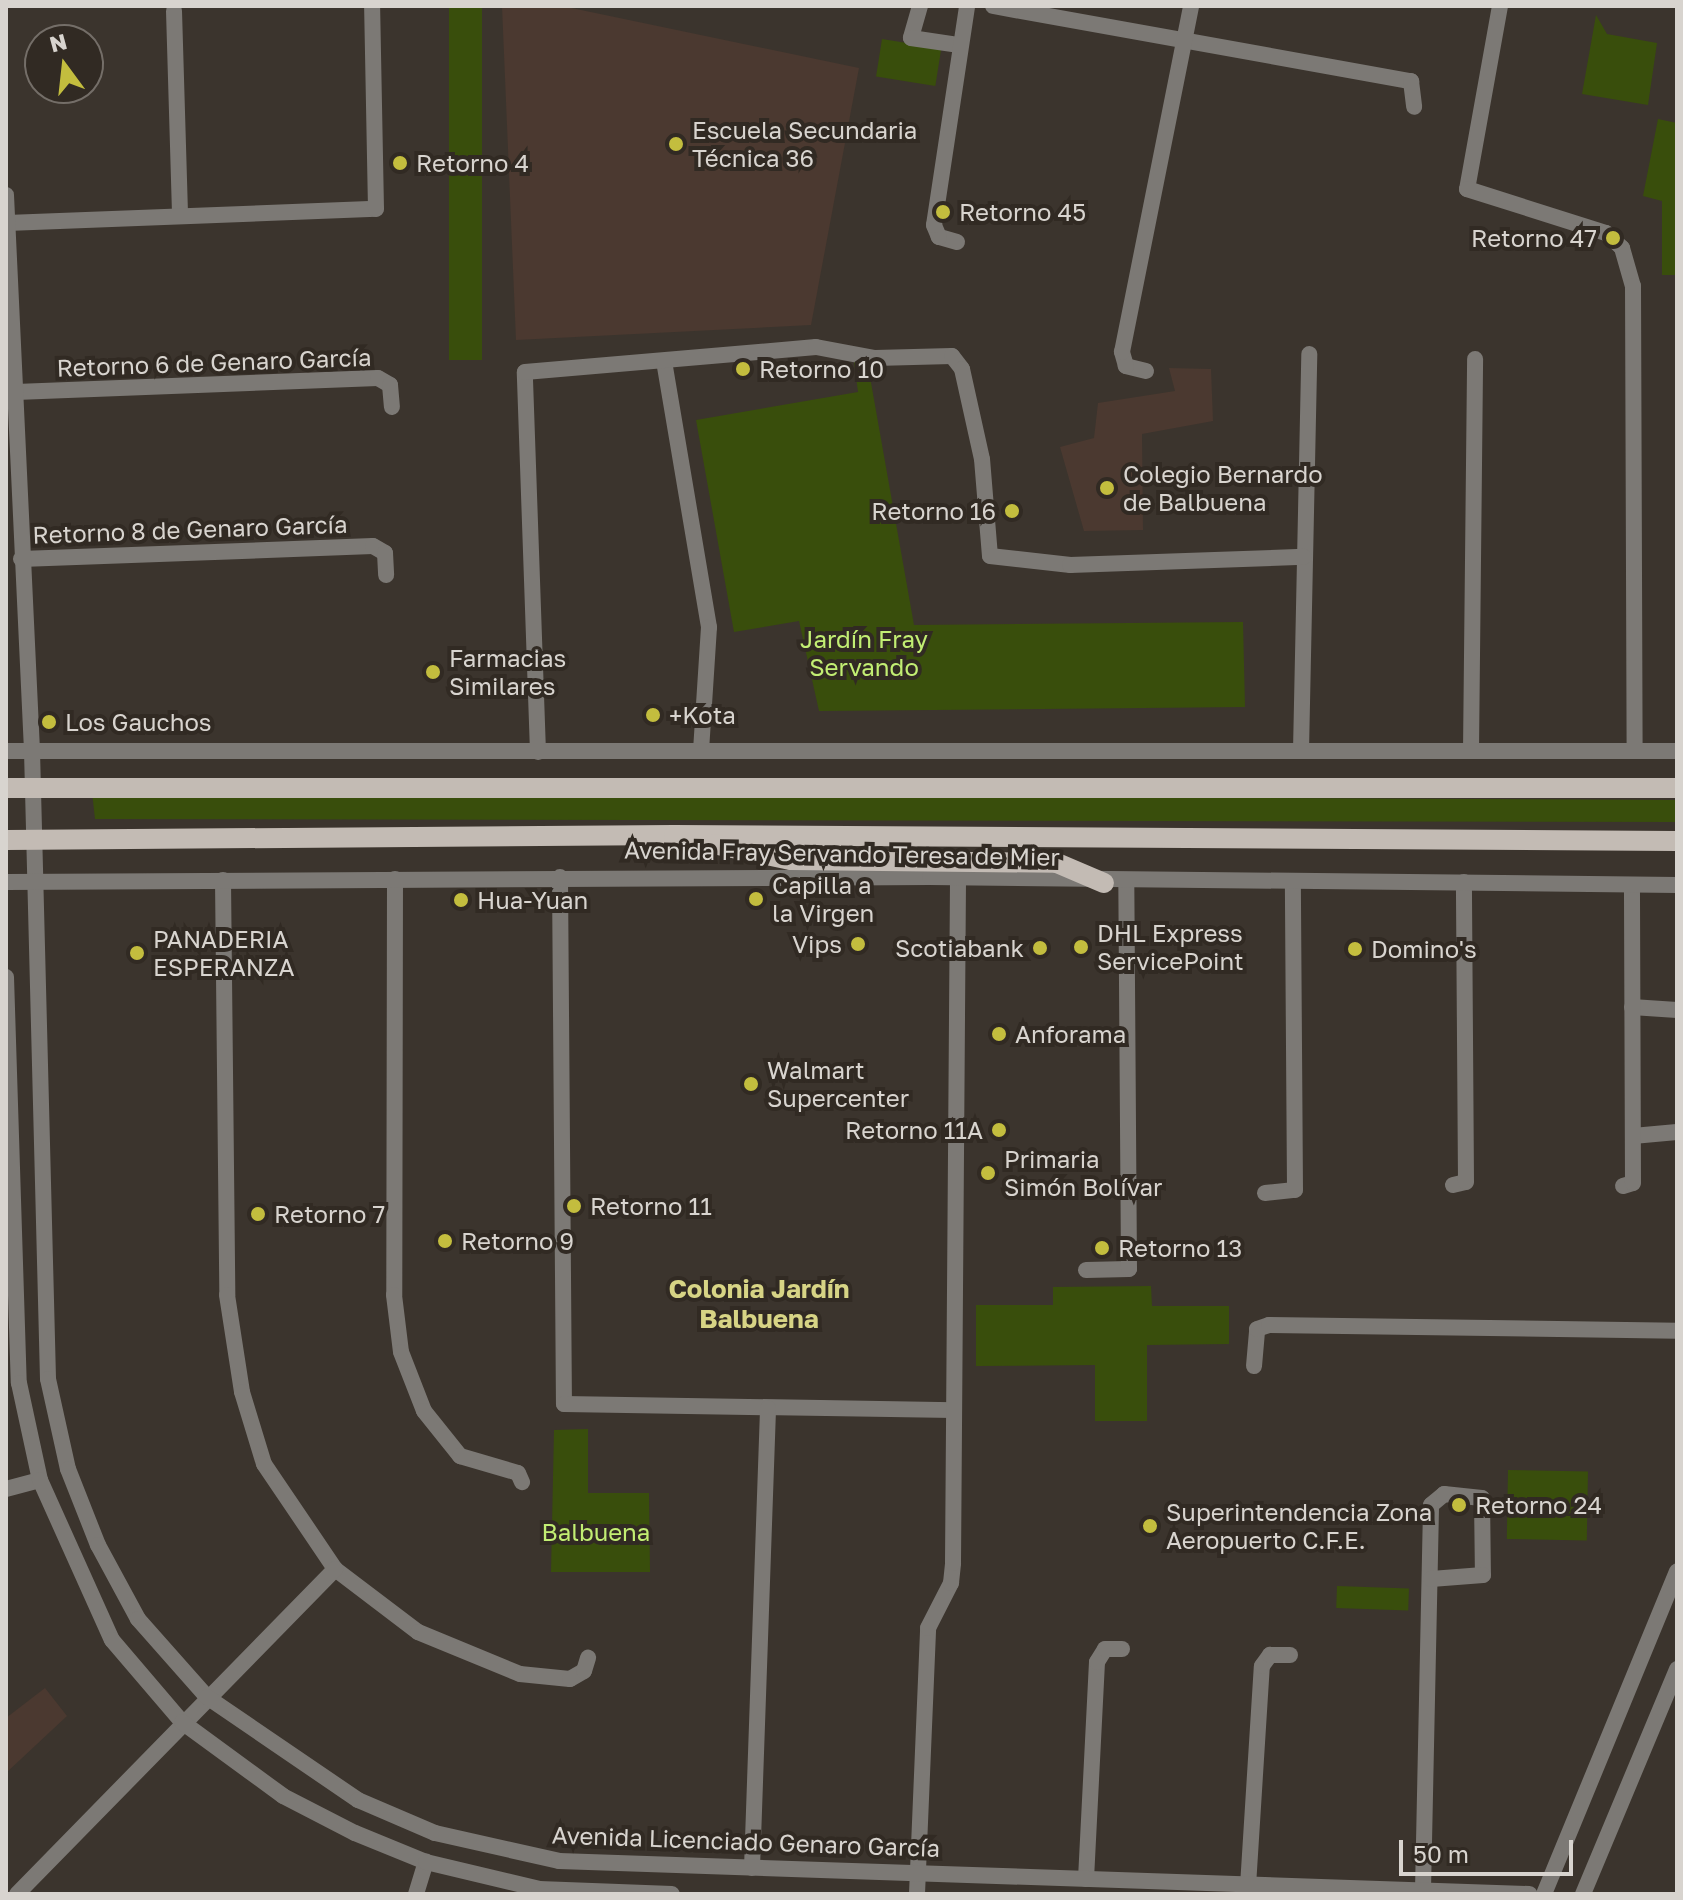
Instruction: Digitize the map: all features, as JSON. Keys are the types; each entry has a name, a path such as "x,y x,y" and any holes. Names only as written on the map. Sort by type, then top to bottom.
{"main road":[{"path":"6,788 1677,788"},
{"path":"674,835 791,860 1057,863 1104,883"},
{"name":"Avenida Fray Servando Teresa de Mier","path":"6,840 674,835 1677,841"}],"street":[{"path":"7,223 376,209 372,6"},
{"path":"920,6 911,38 959,45"},
{"path":"957,242 939,237 934,225 967,6"},
{"path":"993,6 1411,81 1414,107"},
{"path":"1146,371 1126,366 1122,352 1191,6"},
{"path":"1500,6 1467,189 1577,218 1622,248 1637,332 1635,751"},
{"path":"174,11 180,215"},
{"name":"Avenida Licenciado Genaro García","path":"6,195 32,751 41,1264 48,1379 68,1469 138,1619 207,1697 304,1769 435,1833 559,1861 1529,1894"},
{"path":"538,752 525,372 816,347 875,358 952,356 962,369 982,459 990,556 1070,565 1304,557"},
{"path":"1301,751 1309,354"},
{"path":"1471,751 1475,359"},
{"path":"664,361 709,627 701,751"},
{"name":"Retorno 6 de Genaro García","path":"16,392 378,378 390,385 392,407"},
{"name":"Retorno 8 de Genaro García","path":"21,559 373,546 385,553 386,575"},
{"path":"6,751 1677,751"},
{"path":"560,877 562,1398 591,1408 954,1410"},
{"name":"Avenida Fray Servando Teresa de Mier","path":"6,882 560,877 1677,885"},
{"path":"395,879 394,1295 401,1352 424,1411 460,1456 518,1473 522,1482"},
{"path":"917,1894 928,1628 951,1583 953,1563 958,879"},
{"path":"223,880 231,1336 264,1464 335,1569 418,1632 484,1663 570,1679 584,1671 588,1658"},
{"path":"1453,1185 1466,1182 1464,882"},
{"path":"1086,1270 1129,1269 1126,883"},
{"path":"1265,1193 1295,1190 1293,884"},
{"path":"1623,1186 1633,1183 1632,886"},
{"path":"6,977 19,1383 40,1480 69,1559 112,1640 182,1722 283,1796 426,1862 539,1889 672,1894"},
{"path":"1632,1007 1677,1010"},
{"path":"1633,1136 1677,1132"},
{"path":"13,1264 41,1264"},
{"path":"1254,1366 1257,1329 1269,1325 1677,1331"},
{"path":"752,1868 768,1408"},
{"path":"6,1489 40,1480"},
{"path":"1423,1890 1431,1579 1435,1497 1482,1498 1483,1575 1431,1579"},
{"path":"17,1894 335,1569"},
{"path":"1544,1894 1677,1571"},
{"path":"1086,1879 1097,1662 1105,1649 1122,1649"},
{"path":"1248,1886 1262,1666 1270,1655 1290,1655"},
{"path":"1583,1894 1677,1669"},
{"path":"416,1894 426,1862"},
{"path":"598,1891 600,1863"}],"shaded area":[{"name":"Escuela Secundaria Técnica 36","path":"502,6 562,6 859,68 811,325 516,340"},
{"name":"Colegio Bernardo de Balbuena","path":"1169,368 1211,369 1213,421 1142,434 1143,530 1084,531 1060,447 1094,438 1098,403 1175,391"},
{"path":"45,1688 67,1716 6,1773 6,1718"}],"green space":[{"path":"449,6 482,6 482,360 449,360"},
{"path":"1596,15 1607,34 1657,43 1648,105 1582,94"},
{"path":"882,39 941,48 935,86 876,77"},
{"path":"1658,119 1677,123 1677,275 1662,275 1662,201 1643,196"},
{"name":"Jardín Fray Servando","path":"867,360 914,625 1243,622 1245,707 819,711 799,621 734,632 696,420 858,392 854,361"},
{"path":"92,792 1677,800 1677,822 95,819"},
{"path":"1151,1286 1152,1306 1229,1306 1229,1344 1147,1345 1147,1421 1095,1421 1095,1365 976,1366 976,1305 1053,1305 1053,1287"},
{"name":"Balbuena","path":"588,1429 588,1493 649,1493 650,1572 551,1572 554,1430"},
{"path":"1508,1470 1588,1471 1587,1540 1507,1539"},
{"path":"1337,1586 1409,1589 1408,1610 1336,1608"}],"place":[{"name":"Escuela Secundaria Técnica 36","path":"676,144"},
{"name":"Retorno 4","path":"400,163"},
{"name":"Retorno 45","path":"943,212"},
{"name":"Retorno 47","path":"1613,238"},
{"name":"Retorno 10","path":"743,369"},
{"name":"Colegio Bernardo de Balbuena","path":"1107,488"},
{"name":"Retorno 16","path":"1012,511"},
{"name":"Farmacias Similares","path":"433,672"},
{"name":"+Kota","path":"653,715"},
{"name":"Los Gauchos","path":"49,722"},
{"name":"Capilla a la Virgen","path":"756,899"},
{"name":"Hua-Yuan","path":"461,900"},
{"name":"Vips","path":"858,944"},
{"name":"DHL Express ServicePoint","path":"1081,947"},
{"name":"Scotiabank","path":"1040,948"},
{"name":"Domino's","path":"1355,949"},
{"name":"PANADERIA ESPERANZA","path":"137,953"},
{"name":"Anforama","path":"999,1034"},
{"name":"Walmart Supercenter","path":"751,1084"},
{"name":"Retorno 11A","path":"999,1130"},
{"name":"Primaria Simón Bolívar","path":"988,1173"},
{"name":"Retorno 11","path":"574,1206"},
{"name":"Retorno 7","path":"258,1214"},
{"name":"Retorno 9","path":"445,1241"},
{"name":"Retorno 13","path":"1102,1248"},
{"name":"Retorno 24","path":"1459,1505"},
{"name":"Superintendencia Zona Aeropuerto C.F.E.","path":"1150,1526"}],"district":[{"name":"Colonia Jardín Balbuena","path":"759,1304"}]}
